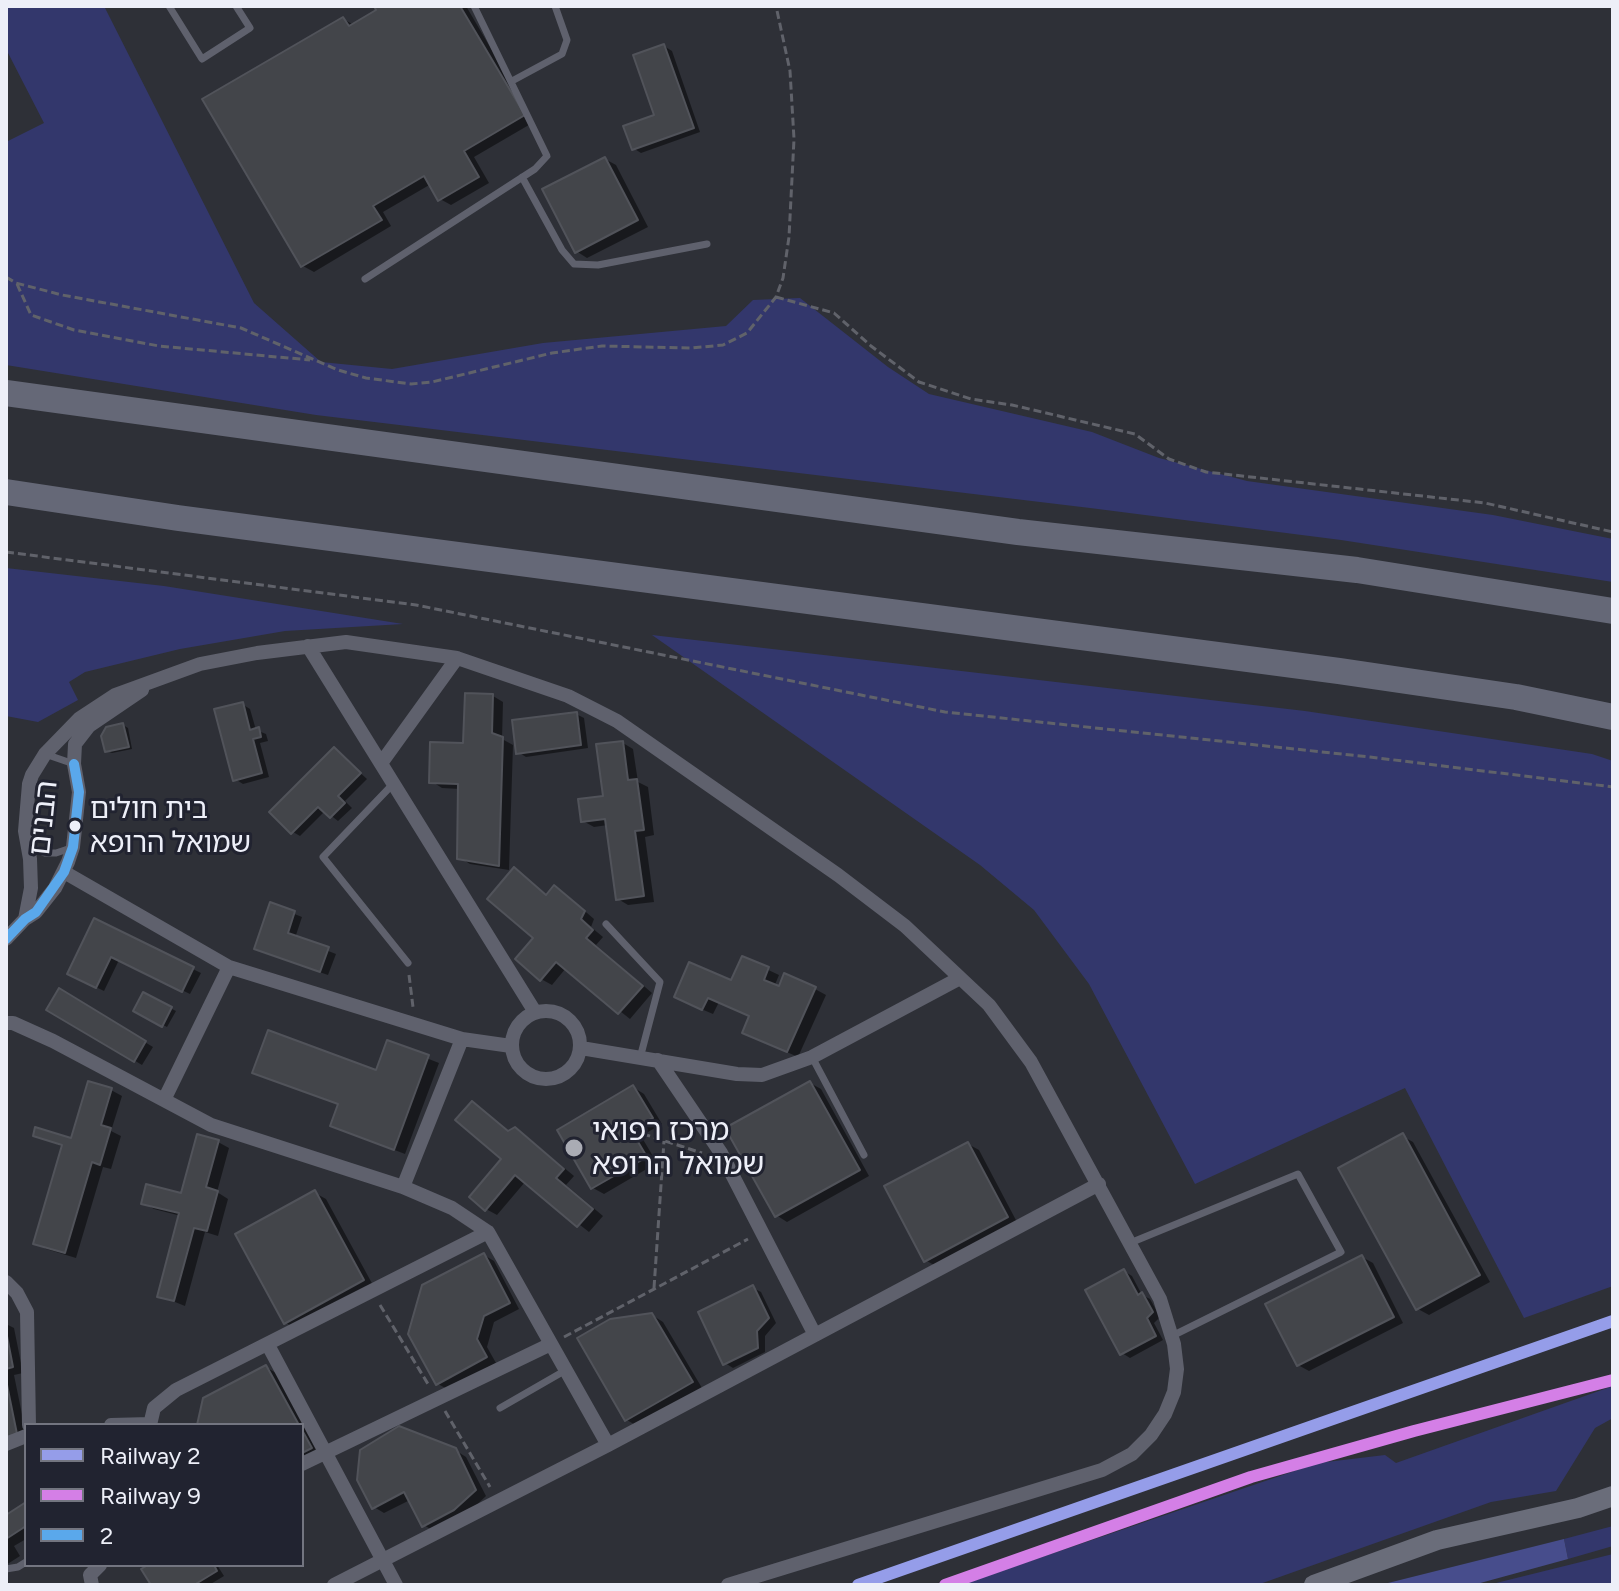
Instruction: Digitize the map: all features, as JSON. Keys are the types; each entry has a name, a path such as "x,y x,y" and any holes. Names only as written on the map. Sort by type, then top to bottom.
{"highway":[{"path":"6,393 1018,532 1357,570 1613,611"},
{"path":"6,492 178,518 1339,671 1516,697 1613,717"}],"main road":[{"path":"1314,1585 1437,1540 1578,1508 1613,1496"},
{"path":"1578,1508 1613,1505"}],"street":[{"path":"96,714 115,695 200,664 346,642 457,658 568,696 617,721 838,875 905,926 989,1005 1031,1062 1160,1299 1172,1336 1177,1369 1174,1392 1165,1414 1151,1435 1132,1454 1102,1470 728,1585"},
{"path":"308,646 535,1012"},
{"path":"382,762 457,658"},
{"name":"הבנים","path":"25,919 31,888 25,831 32,775 45,754 96,714"},
{"name":"הבנים","path":"6,939 36,912 64,872 73,847 79,792 74,764 75,744 96,714"},
{"path":"64,872 229,967 462,1039 511,1046"},
{"path":"164,1100 229,967"},
{"path":"581,1048 737,1074 762,1075 812,1057 960,978"},
{"path":"535,1012 557,1012 567,1017 580,1037 578,1059 571,1069 550,1079 539,1079 519,1067 511,1046 517,1025 535,1012"},
{"path":"6,1023 42,1035 211,1125 403,1187 452,1208 488,1232 608,1445"},
{"path":"403,1187 462,1039"},
{"path":"658,1060 725,1161 815,1335"},
{"path":"334,1585 608,1445 1099,1184"},
{"path":"150,1423 154,1408 176,1390 488,1232"},
{"path":"6,1282 17,1293 27,1312 29,1423"},
{"path":"304,1463 551,1344"},
{"path":"268,1345 396,1585"}],"lane":[{"path":"169,6 202,59 250,28 236,6"},
{"path":"365,279 522,177 547,156 474,6"},
{"path":"512,81 562,54 567,40 555,6"},
{"path":"522,177 562,250 574,264 598,265 707,244"},
{"path":"45,754 74,764"},
{"path":"394,782 323,857 408,963"},
{"path":"28,845 45,853 73,847"},
{"path":"606,924 660,982 640,1058"},
{"path":"812,1057 864,1155"},
{"path":"1130,1243 1298,1174 1341,1252 1172,1336"},
{"path":"500,1408 566,1370"}],"path":[{"path":"6,277 16,283 62,295 241,328 313,360 366,378 411,384 432,382 552,353 602,346 692,348 723,345 747,333 776,297 783,278 789,237 794,139 790,71 776,6"},
{"path":"16,283 31,315 74,330 159,346 313,360"},
{"path":"776,297 834,313 919,382 971,399 1012,405 1135,434 1169,459 1206,472 1485,503 1613,532"},
{"path":"6,552 416,605 945,712 1370,757 1613,787"},
{"path":"408,963 415,1025"},
{"path":"631,1130 725,1161"},
{"path":"654,1288 664,1141"},
{"path":"551,1344 762,1231"}],"shaded area":[{"path":"6,6 104,6 254,303 321,362 392,369 543,343 726,326 753,300 800,298 888,367 929,394 1092,432 1159,458 1247,481 1493,515 1613,539 1613,582 1341,540 316,415 6,365 6,142 44,123 6,49"},
{"path":"6,568 164,586 403,624 285,631 180,649 85,672 69,682 78,700 38,722 6,716"},
{"path":"652,635 1305,711 1592,754 1613,761 1613,1286 1524,1318 1405,1088 1195,1184 1089,984 1034,910 980,865"},
{"path":"1613,1386 1613,1418 1595,1428 1556,1491 1491,1502 1257,1585 960,1585 1318,1463 1385,1455 1396,1463"},
{"path":"1613,1526 1613,1546 1568,1559 1564,1539"},
{"path":"1564,1539 1568,1559 1473,1585 1380,1585"},
{"path":"1613,1554 1613,1585 1488,1585"}],"building":[{"path":"374,6 460,6 525,115 464,151 479,177 438,201 424,176 373,206 382,220 301,267 202,99 343,17 349,26 376,10"},
{"path":"664,44 694,128 632,150 623,126 654,115 633,55"},
{"path":"605,157 638,220 575,253 542,189"},
{"path":"465,693 493,694 492,733 503,737 499,866 457,859 458,784 429,783 430,742 463,743"},
{"path":"243,702 250,730 259,727 261,737 253,739 262,773 233,781 214,709"},
{"path":"577,712 581,745 516,754 512,720"},
{"path":"123,723 129,747 105,752 101,736 106,727"},
{"path":"623,741 628,780 637,779 644,830 635,831 644,896 616,900 605,819 581,822 578,799 603,796 596,744"},
{"path":"334,747 361,773 338,796 345,803 330,818 318,807 291,834 269,812"},
{"path":"514,867 546,895 554,885 585,911 581,919 593,930 586,938 643,986 618,1014 556,962 540,981 515,959 533,938 487,899"},
{"path":"270,902 295,911 288,933 329,947 320,972 254,949"},
{"path":"94,918 194,967 182,992 111,957 96,988 67,974"},
{"path":"742,956 769,967 764,980 779,986 784,973 816,987 787,1052 742,1033 749,1016 708,998 702,1010 674,997 689,962 731,980"},
{"path":"59,988 146,1041 134,1062 46,1010"},
{"path":"143,992 172,1007 162,1027 133,1011"},
{"path":"268,1030 376,1070 387,1040 429,1055 394,1150 330,1126 338,1104 252,1073"},
{"path":"88,1081 112,1088 101,1125 111,1128 100,1165 92,1162 65,1253 33,1244 62,1145 33,1136 35,1127 71,1138"},
{"path":"810,1081 860,1170 775,1217 725,1128"},
{"path":"633,1085 653,1118 631,1130 647,1157 591,1189 557,1130"},
{"path":"472,1101 508,1131 515,1127 564,1169 556,1178 593,1209 577,1227 515,1175 485,1211 469,1197 501,1159 455,1120"},
{"path":"1403,1133 1480,1275 1416,1310 1338,1168"},
{"path":"197,1134 219,1140 206,1187 218,1191 207,1231 194,1228 174,1301 157,1297 179,1213 141,1204 146,1184 181,1193"},
{"path":"968,1142 1008,1217 924,1262 884,1186"},
{"path":"315,1190 364,1280 284,1324 235,1234"},
{"path":"484,1253 510,1303 484,1316 477,1339 487,1357 436,1385 408,1334 422,1285"},
{"path":"1362,1255 1394,1317 1297,1366 1265,1304"},
{"path":"1124,1269 1138,1295 1142,1292 1153,1312 1147,1318 1156,1336 1120,1355 1085,1290"},
{"path":"753,1285 769,1318 757,1331 758,1348 723,1365 698,1312"},
{"path":"652,1313 693,1382 625,1421 577,1338 610,1319"},
{"path":"6,1331 13,1367 6,1369"},
{"path":"266,1365 298,1423 197,1423 203,1398"},
{"path":"6,1380 17,1434 6,1437"},
{"path":"399,1426 456,1448 476,1490 454,1510 422,1527 404,1492 372,1509 357,1480 360,1450"},
{"path":"304,1434 312,1448 304,1452"},
{"path":"24,1503 24,1527 6,1539 6,1515"},
{"path":"215,1567 217,1571 194,1585 151,1585 141,1569"}],"rail line":[{"name":"2","path":"858,1585 1613,1321"},
{"name":"9","path":"945,1585 1251,1477 1613,1380"}],"transit line":[{"name":"2","path":"6,939 36,912 64,872 73,847 79,792 74,764"}],"place":[{"name":"בית חולים שמואל הרופא","path":"75,826"},
{"name":"מרכז רפואי שמואל הרופא","path":"574,1148"}]}
